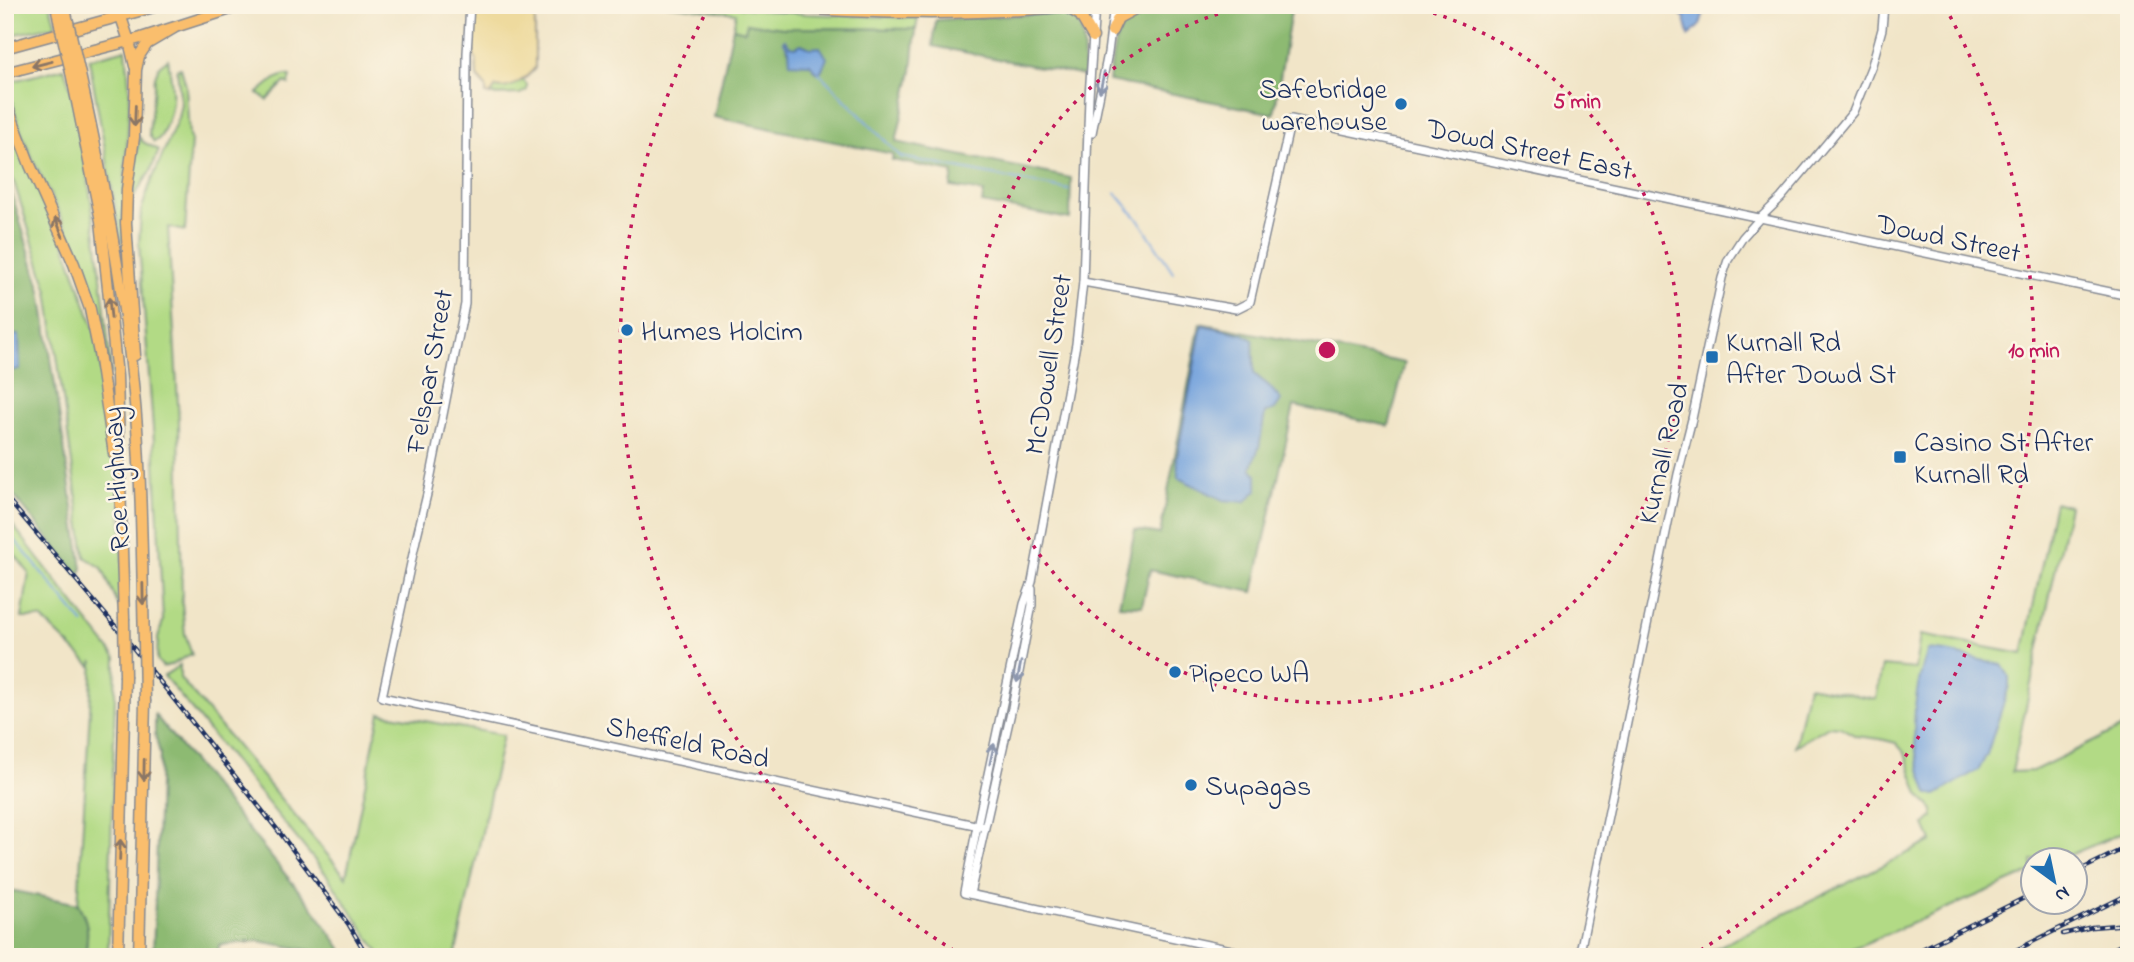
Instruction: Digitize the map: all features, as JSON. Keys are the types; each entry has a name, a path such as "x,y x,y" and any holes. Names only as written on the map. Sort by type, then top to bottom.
{"highway":[{"name":"Roe Highway","path":"56,5 68,25"},
{"name":"Roe Highway","path":"64,5 105,261 117,376 125,677 118,957"},
{"path":"117,5 136,70"},
{"path":"5,74 174,28 243,5"},
{"path":"756,5 900,14 949,14 1081,5"},
{"path":"1112,31 1118,18 1142,5"},
{"path":"5,48 68,25 122,17 153,6"},
{"path":"1065,7 1080,15 1093,37"},
{"path":"137,428 134,320 126,223 127,189 134,137 136,70 139,56 147,44 174,28"},
{"name":"Roe Highway","path":"75,71 111,226 137,428 145,702 139,957"},
{"path":"5,88 17,132"},
{"path":"5,100 66,243 90,309 121,499"}],"street":[{"name":"Felspar Street","path":"383,697 466,304 467,53 470,5"},
{"name":"McDowell Street","path":"1095,5 1083,282 1076,344 1032,582 1032,605 1012,708 981,826 967,893 1264,957"},
{"name":"McDowell Street","path":"1088,151 1112,31 1114,5"},
{"name":"Kurnall Road","path":"1579,957 1678,474 1722,278 1728,260 1760,218 1781,198 1853,112 1872,65 1882,29 1884,5"},
{"name":"Dowd Street East","path":"1083,282 1236,309 1250,302 1291,119 1760,218"},
{"name":"Dowd Street","path":"1760,218 2129,296"},
{"name":"Sheffield Road","path":"383,697 981,826"}],"green space":[{"path":"5,5 50,5 56,26 5,36"},
{"path":"666,5 716,5 807,14 918,18 916,29 783,28 747,23 745,31 733,28 736,13"},
{"path":"1153,5 1292,5 1274,114 1109,81 1115,44 1122,28"},
{"path":"1069,13 1079,25 1083,42 1084,76 933,46 936,20"},
{"path":"747,23 783,28 916,29 912,71 896,142 1071,178 1070,219 982,203 984,192 951,187 953,172 892,160 893,154 714,117 733,28 745,31","holes":["801,44 810,48 810,64 795,61 787,48"]},
{"path":"126,49 130,96 123,210 127,274 89,59"},
{"path":"168,59 172,84 171,108 163,133 154,142 149,134 155,77 159,66"},
{"path":"64,68 77,117 90,193 111,375 79,262 20,128 9,82"},
{"path":"181,68 186,86 191,141 185,231 168,227 179,422 182,603 185,634 192,655 163,667 157,660 158,638 163,621 154,442 139,244 141,211 178,118 181,104 177,69"},
{"path":"291,76 289,84 285,82 267,100 258,93 275,79"},
{"path":"523,80 527,90 520,94 490,95 496,87"},
{"path":"5,100 53,211 95,331 121,499 124,618 102,568 85,557 48,291 5,153"},
{"path":"139,137 159,150 150,172 131,201"},
{"path":"5,171 41,291 82,568 79,576 5,485"},
{"path":"1200,323 1405,363 1389,426 1294,406 1253,592 1150,570 1142,606 1119,605 1135,530 1160,534","holes":["1202,325 1217,329 1254,357 1254,374 1269,386 1259,447 1251,468 1177,458"]},
{"path":"2055,502 2069,506 2012,772 2033,771 2129,724 2129,830 2088,847 2018,846 2018,878 1833,957 1698,957 1932,841 1925,825 1933,817 1933,810 1919,794 1905,753 1896,743 1856,736 1840,727 1829,726 1795,746 1808,686 1876,699 1882,666 1915,669 1920,635 2023,654"},
{"path":"5,515 116,658 108,957 85,957 87,929 78,904 93,661 91,666 41,618 22,618 29,573 5,542"},
{"path":"180,665 180,678 346,877 380,713 503,735 455,957 382,957 326,874 164,676"},
{"path":"155,715 313,908 347,957 332,957 330,954 259,941 219,945 218,957 153,957 160,754 155,734"},
{"path":"5,889 78,904 87,929 85,957 5,957"}],"sand":[{"path":"475,5 535,5 535,68 517,83 496,87 490,95 486,94 486,87 477,77 476,58 473,57"}],"water":[{"path":"1670,5 1706,5 1700,25 1689,36 1685,18"},
{"path":"783,41 790,46 801,44 810,48 820,47 827,58 821,71 817,73 810,64 790,63 789,50"},
{"path":"1202,325 1243,334 1253,340 1254,374 1281,400 1275,409 1265,413 1259,447 1251,468 1257,475 1257,490 1245,502 1223,500 1179,478 1177,458"},
{"path":"5,335 19,335 20,370 11,370 9,379 5,381"},
{"path":"1928,650 2002,665 2009,676 2009,686 1987,754 1979,769 1936,795 1928,794 1918,763 1914,735 1917,692"}],"waterway":[{"path":"818,72 901,157 1069,190"},
{"path":"1116,193 1141,223 1173,272"},
{"path":"5,528 84,624"}],"railway":[{"path":"5,496 127,640 280,833 349,925 368,957"},
{"path":"2088,866 2129,846"},
{"path":"2002,957 2129,894"},
{"path":"1906,957 2018,901"},
{"path":"2063,934 2092,927 2129,924"},
{"path":"2097,957 2129,941"}],"place":[{"name":"Safebridge warehouse","path":"1401,104"},
{"name":"Humes Holcim","path":"627,330"},
{"name":"Kurnall Rd After Dowd St","path":"1712,357"},
{"name":"Casino St After Kurnall Rd","path":"1900,457"},
{"name":"Pipeco WA","path":"1175,672"},
{"name":"Supagas","path":"1191,785"}]}
